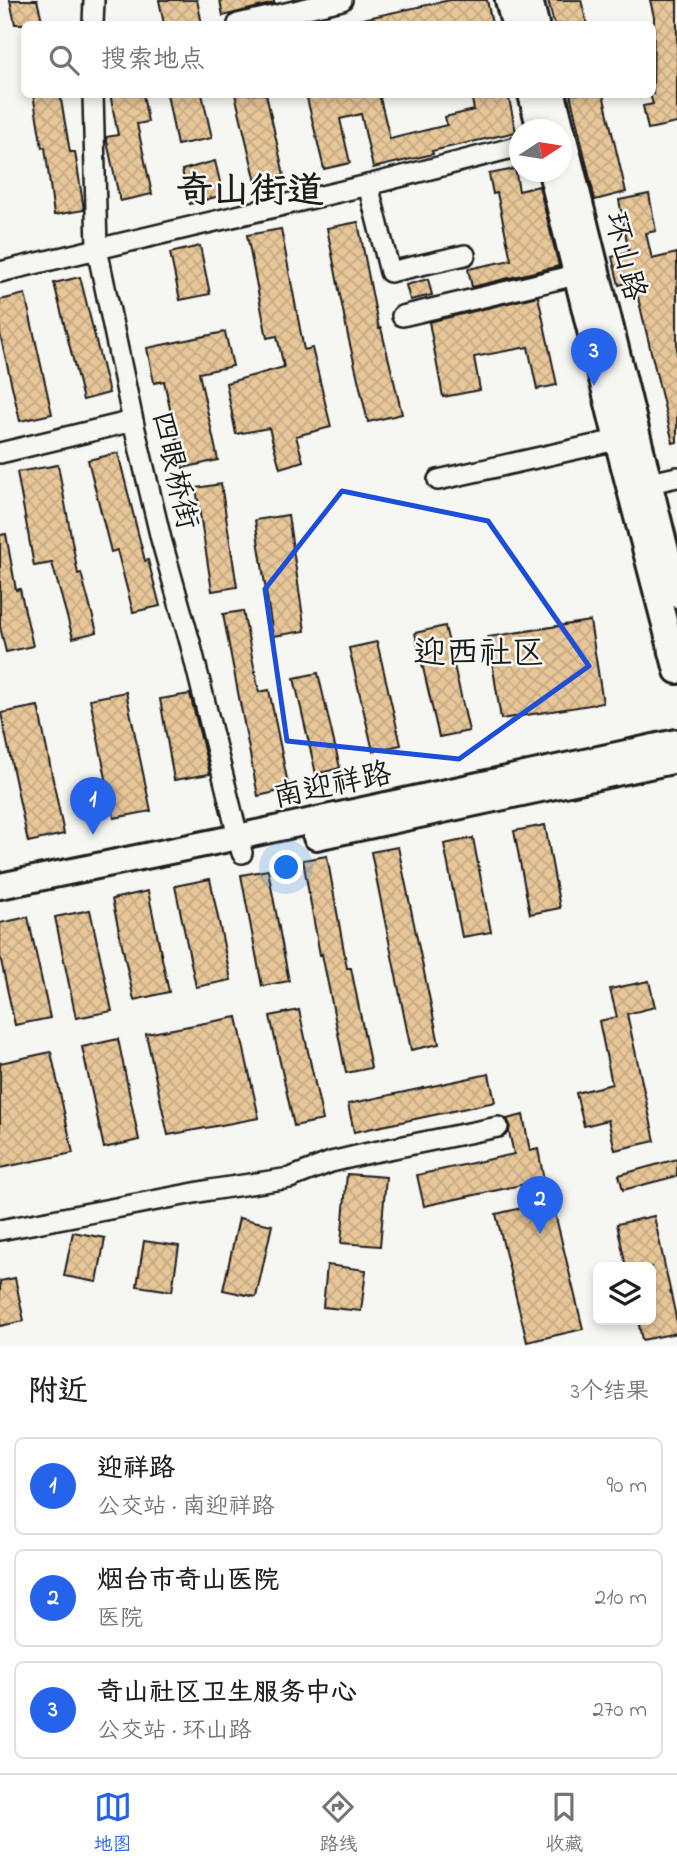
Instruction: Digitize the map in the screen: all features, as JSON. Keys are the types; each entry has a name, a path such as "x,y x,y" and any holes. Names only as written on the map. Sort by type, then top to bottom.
{"main road":[{"path":"508,0 513,21"},
{"path":"530,0 535,21"},
{"name":"环山路","path":"533,98 546,119"},
{"name":"环山路","path":"554,98 555,119"},
{"name":"环山路","path":"553,182 576,275 627,438"},
{"name":"环山路","path":"566,182 627,438 640,486 677,595"},
{"name":"环山路","path":"640,486 677,671"},
{"name":"南迎祥路","path":"0,902 677,742"},
{"name":"南迎祥路","path":"0,886 240,845 677,760"}],"street":[{"path":"93,21 94,0"},
{"path":"251,21 342,0"},
{"name":"四眼桥街","path":"93,98 97,249 161,539 191,646 240,845"},
{"path":"0,272 509,149"},
{"path":"368,185 390,272 465,255"},
{"path":"402,316 576,275"},
{"path":"0,453 133,421"},
{"path":"438,480 627,438"},
{"path":"640,486 677,477"},
{"path":"0,1230 210,1190 290,1178 331,1162 498,1127"}],"highlighted area":[{"path":"342,491 488,521 589,666 459,759 287,741 265,589"}],"building":[{"path":"10,0 37,0 42,21 21,21 21,24 15,24"},
{"path":"159,0 197,0 201,21 163,21"},
{"path":"220,0 274,0 274,3 223,16"},
{"path":"450,0 487,0 491,21 358,21"},
{"path":"548,0 581,0 586,21 553,21"},
{"path":"650,0 677,0 677,123 648,129 643,106 653,104 651,98 656,98 654,17"},
{"path":"34,98 61,98 70,152 75,152 84,210 54,215 45,147 42,148"},
{"path":"111,98 144,98 148,122 137,124 152,194 120,201 106,137 118,135"},
{"path":"168,98 203,98 212,138 177,145"},
{"path":"236,98 267,98 284,175 256,182"},
{"path":"307,98 380,98 390,139 447,125 445,117 474,110 472,98 509,98 513,119 509,119 509,134 373,168 361,114 340,119 350,163 324,169"},
{"path":"571,98 604,98 626,192 595,200"},
{"path":"215,161 223,195 190,204 182,170"},
{"path":"509,170 509,182 517,182 519,191 539,186 559,266 472,287 468,269 511,260 497,193 493,194 489,174"},
{"path":"649,194 656,231 646,233 652,259 677,253 677,442 673,443 634,281 619,285 612,257 629,252 619,200"},
{"path":"358,222 379,329 381,328 402,414 368,422 327,228"},
{"path":"281,229 304,350 312,348 331,427 296,436 303,461 280,468 269,428 236,434 226,383 284,367 277,336 267,338 247,235"},
{"path":"200,246 210,294 180,300 170,253"},
{"path":"80,277 109,393 83,400 54,283"},
{"path":"428,279 432,295 410,300 406,285"},
{"path":"25,294 52,414 20,421 0,334 0,300"},
{"path":"538,296 557,385 537,389 528,347 474,357 480,390 443,397 429,322"},
{"path":"225,332 233,366 199,373 218,460 183,468 164,381 154,383 147,348"},
{"path":"118,453 145,561 148,560 160,606 133,612 117,550 111,552 88,460"},
{"path":"58,465 78,574 81,573 97,632 73,638 52,563 34,566 17,472"},
{"path":"221,484 237,587 212,591 196,488"},
{"path":"288,515 305,631 273,636 255,520"},
{"path":"6,534 16,590 20,589 33,646 6,652 0,627 0,535"},
{"path":"243,611 259,692 269,690 289,789 258,796 223,614"},
{"path":"590,621 603,703 501,719 488,637"},
{"path":"445,626 469,731 439,737 415,633"},
{"path":"377,642 401,745 373,751 349,648"},
{"path":"318,673 340,768 316,774 294,678"},
{"path":"126,692 151,811 114,818 90,699"},
{"path":"190,694 210,774 174,780 160,699"},
{"path":"38,706 64,834 28,842 1,713"},
{"path":"545,825 560,908 530,914 514,831"},
{"path":"473,838 491,932 462,937 444,844"},
{"path":"398,847 439,1044 411,1050 371,852"},
{"path":"327,856 347,968 351,968 371,1068 346,1073 322,954 320,955 303,860"},
{"path":"268,870 289,981 262,986 241,875"},
{"path":"210,879 231,980 196,987 175,886"},
{"path":"148,891 169,992 134,1000 112,899"},
{"path":"90,910 112,1011 76,1018 55,917"},
{"path":"28,917 50,1018 15,1025 0,956 0,923"},
{"path":"649,981 655,1007 627,1014 655,1141 615,1150 608,1120 584,1126 576,1093 612,1084 599,1021 617,1017 610,989"},
{"path":"299,1010 323,1120 294,1126 270,1016"},
{"path":"237,1017 259,1118 168,1135 146,1034"},
{"path":"118,1039 139,1140 104,1148 82,1047"},
{"path":"51,1052 73,1153 0,1168 0,1063"},
{"path":"489,1074 495,1102 354,1132 348,1104"},
{"path":"523,1115 530,1151 538,1149 544,1180 424,1206 417,1175 514,1154 507,1119"},
{"path":"677,1159 677,1176 623,1190 619,1175"},
{"path":"347,1174 386,1177 380,1246 341,1243"},
{"path":"552,1201 583,1329 527,1342 496,1214"},
{"path":"654,1216 677,1322 677,1333 642,1340 639,1325 656,1325 656,1262 625,1262 617,1224"},
{"path":"239,1218 272,1225 256,1297 223,1290"},
{"path":"73,1232 105,1238 97,1282 64,1276"},
{"path":"144,1241 179,1246 172,1291 137,1286"},
{"path":"327,1265 366,1270 361,1311 323,1307"},
{"path":"15,1278 24,1321 0,1326 0,1281"}],"place":[{"name":"奇山社区卫生服务中心","path":"594,386"},
{"name":"迎祥路","path":"93,835"},
{"name":"烟台市奇山医院","path":"540,1234"}],"district":[{"name":"奇山街道","path":"250,189"},
{"name":"迎西社区","path":"479,651"}]}
